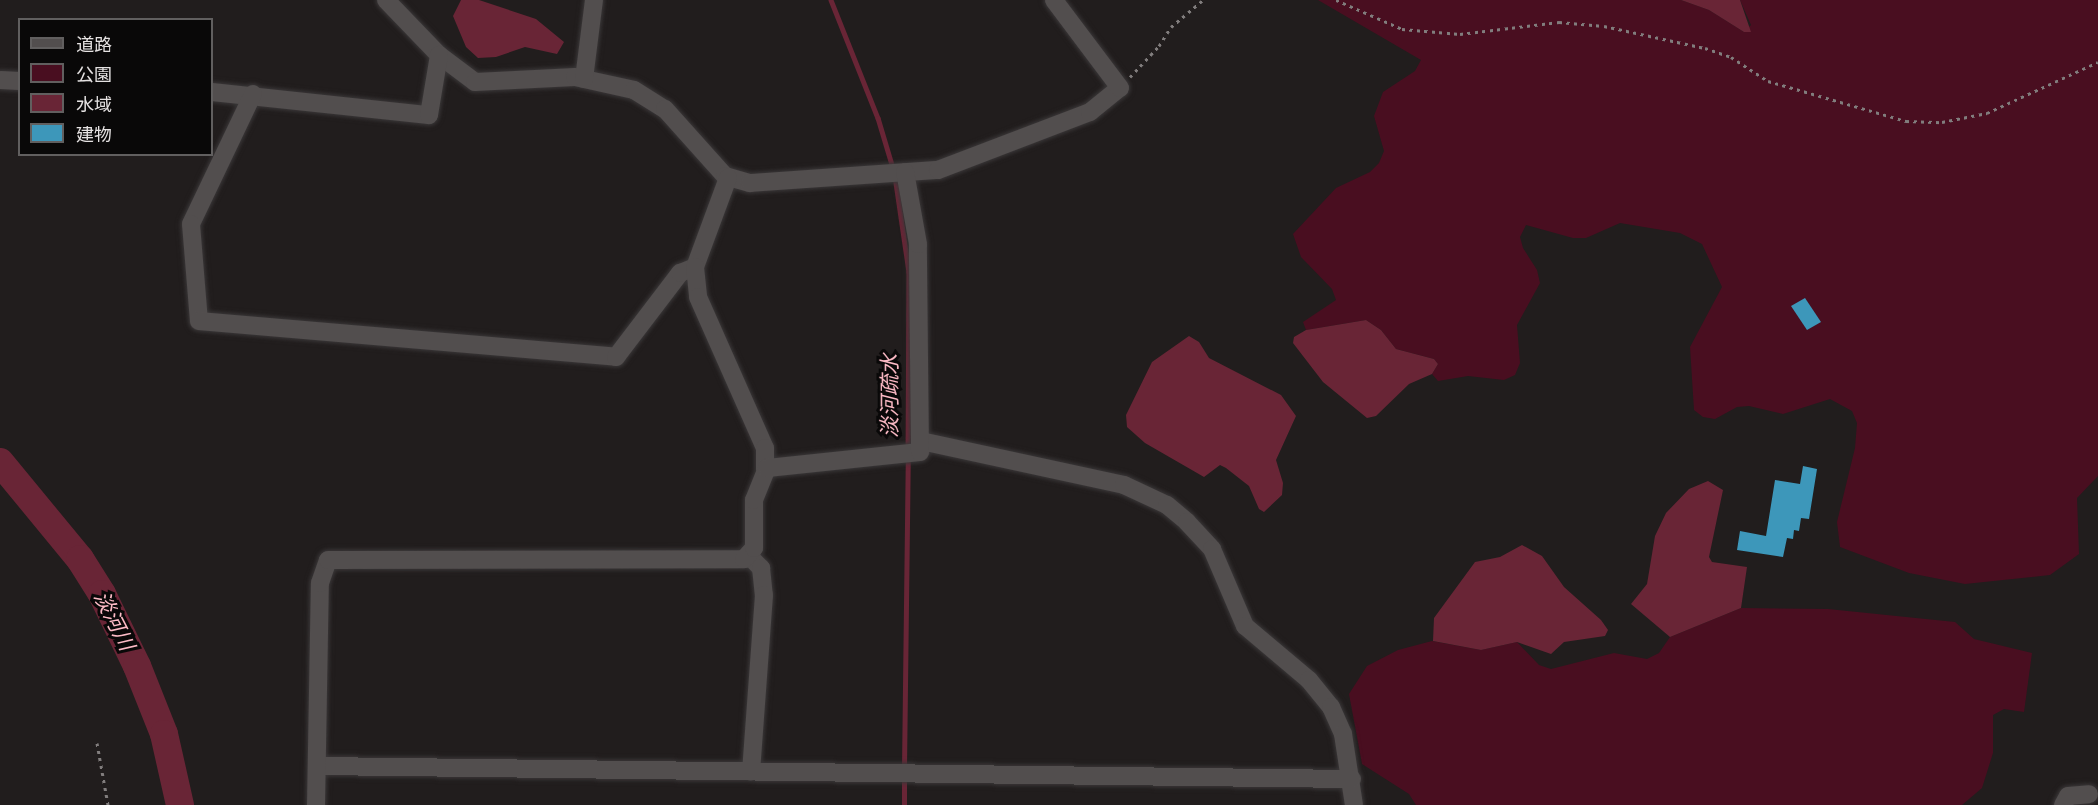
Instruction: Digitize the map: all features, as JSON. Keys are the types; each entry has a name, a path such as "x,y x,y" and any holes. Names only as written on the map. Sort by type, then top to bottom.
{"street":[{"path":"386,0 439,55 475,82 584,79 634,90 665,109 728,178 757,183 938,170 1047,131 1090,112 1120,88 1054,0"},
{"path":"584,79 594,0"},
{"path":"213,92 253,94 429,115 439,55"},
{"path":"0,80 18,81"},
{"path":"253,94 191,224 199,321 616,357 680,273 694,267"},
{"path":"898,172 918,244 912,450"},
{"path":"728,178 694,267 698,297 765,448 765,470 754,500 755,541 750,556"},
{"path":"765,470 781,465 912,450 1086,474 1124,485 1167,505 1212,549 1245,626 1310,680 1331,707 1343,734 1352,779 1354,805"},
{"path":"316,805 320,583 328,560 733,561 750,556"},
{"path":"750,556 761,568 764,595 752,772"},
{"path":"317,766 1352,779"},
{"path":"2063,805 2068,796 2089,794"}],"path":[{"path":"1120,88 1159,46 1171,27 1203,0"},
{"path":"1336,0 1402,29 1460,34 1559,22 1604,26 1705,48 1731,57 1768,81 1906,121 1942,122 1987,113 2098,62"},
{"path":"97,743 108,805"}],"green space":[{"path":"1318,0 1681,0 1709,10 1744,32 1751,25 1740,0 2098,0 2098,476 2077,498 2079,554 2050,575 1965,584 1909,573 1840,547 1837,522 1855,448 1857,423 1852,411 1830,399 1783,414 1749,406 1737,407 1715,419 1703,417 1694,410 1690,347 1722,287 1702,244 1680,233 1620,223 1586,238 1573,238 1526,225 1520,237 1523,248 1537,270 1540,283 1517,325 1520,363 1515,375 1504,380 1468,376 1438,381 1432,374 1438,364 1434,359 1396,349 1381,330 1366,320 1306,330 1303,322 1336,300 1332,289 1301,257 1293,234 1336,188 1370,172 1379,163 1384,151 1374,116 1383,92 1415,71 1421,60"},
{"path":"1741,608 1828,609 1955,622 1974,639 2032,653 2024,712 2004,709 1993,715 1993,753 1982,788 1962,805 1416,805 1409,794 1362,764 1349,694 1367,666 1398,650 1432,641 1481,650 1517,642 1539,665 1551,669 1614,653 1647,659 1659,653 1670,637"}],"water":[{"path":"461,0 479,0 536,19 564,42 557,54 525,47 496,57 478,58 466,47 453,16"},
{"path":"1681,0 1740,0 1751,32 1744,32 1709,10"},
{"path":"1366,320 1381,330 1396,349 1434,359 1438,364 1432,374 1409,384 1376,416 1367,418 1323,382 1293,343 1294,337 1306,330"},
{"path":"1189,336 1199,342 1209,358 1281,395 1296,416 1276,460 1283,483 1282,495 1264,512 1259,509 1249,486 1226,468 1220,465 1204,477 1145,443 1127,427 1126,415 1152,362"},
{"path":"1708,481 1723,490 1709,557 1712,562 1747,567 1741,608 1670,637 1631,604 1647,584 1655,536 1666,513 1689,489"},
{"path":"1522,545 1542,556 1564,587 1601,620 1608,630 1605,636 1564,642 1551,654 1517,642 1481,650 1433,641 1434,618 1475,562 1500,557"}],"building":[{"path":"1805,298 1821,322 1807,330 1791,306"},
{"path":"1803,466 1817,469 1809,519 1801,518 1799,531 1794,530 1793,539 1787,538 1783,557 1737,550 1740,531 1766,536 1775,480 1800,484"}],"waterway":[{"name":"淡河疏水","path":"831,0 878,118 893,168"},
{"name":"淡河疏水","path":"895,176 909,272 908,448"},
{"name":"淡河疏水","path":"904,769 908,457"},
{"name":"淡河川","path":"0,462 80,559 102,594 137,666 164,734 180,805"},
{"name":"淡河疏水","path":"904,778 904,805"}]}
